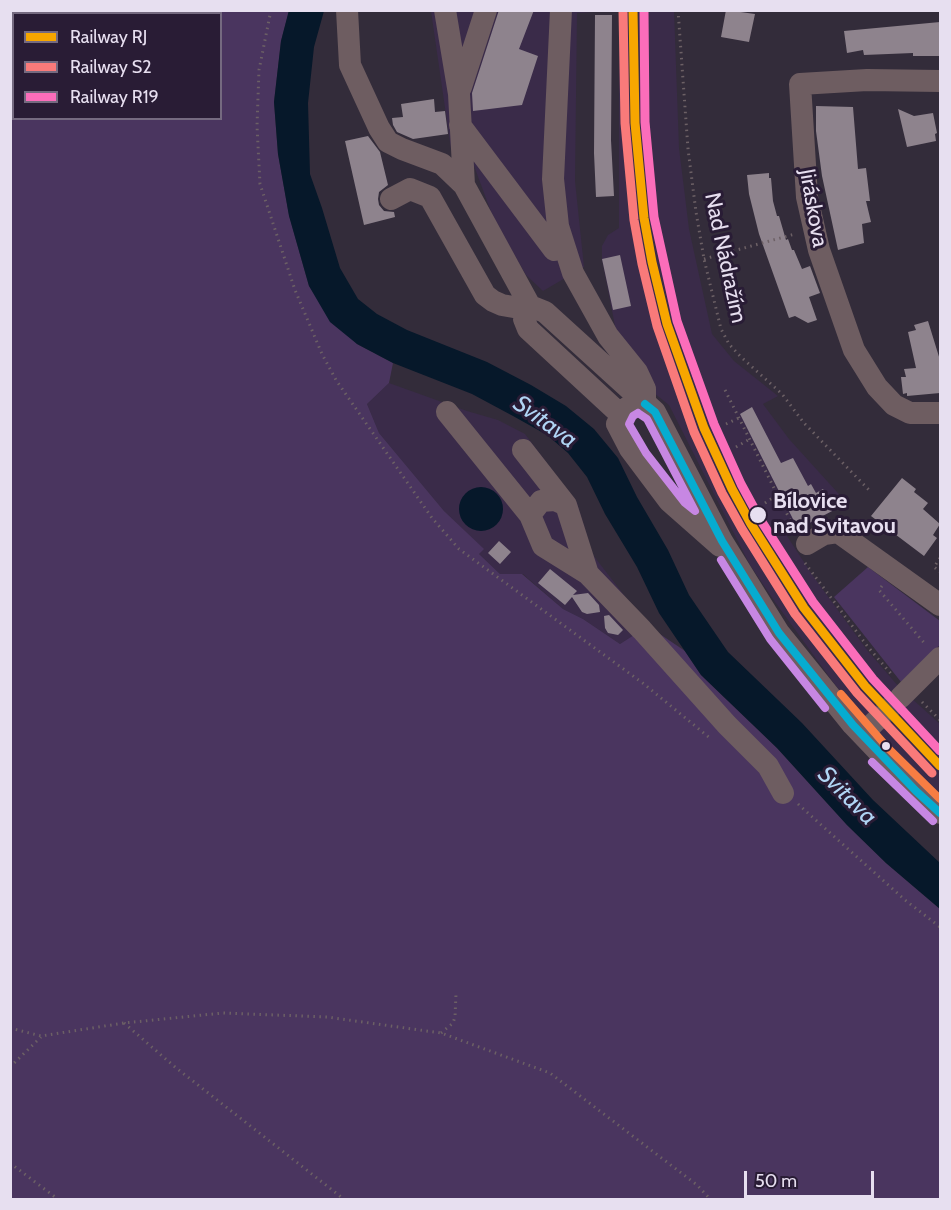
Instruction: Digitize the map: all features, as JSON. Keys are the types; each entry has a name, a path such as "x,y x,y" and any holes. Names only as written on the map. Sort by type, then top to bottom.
{"street":[{"path":"347,10 350,65 379,128 388,142 442,164 464,185 528,308 524,319 528,329 621,415"},
{"path":"446,10 459,94 464,185"},
{"path":"459,94 486,10"},
{"path":"561,10 553,178 558,226 573,273 608,336 637,372 645,389 645,404"},
{"name":"Jiráskova","path":"940,81 867,80 800,84 807,197 819,250 854,350 877,387 894,405 910,412 940,413"},
{"path":"460,125 554,250 564,245"},
{"path":"391,199 410,189 430,197 485,295 502,305 544,312 655,412 729,553 779,633 825,692 862,734 901,777 940,813"},
{"path":"645,404 636,402 625,408 617,424 630,449 669,501 729,553"},
{"path":"447,412 530,515 543,546 588,574 642,630 727,725 768,766 783,793"},
{"path":"523,450 566,505 588,574"},
{"path":"530,515 541,501 555,500 566,505"},
{"path":"800,547 824,534 838,532 940,604"},
{"path":"905,693 936,655"},
{"path":"862,734 879,718"}],"path":[{"path":"271,10 259,70 257,126 260,184 295,290 322,354 336,380 432,518 459,549 644,684 711,739"},
{"name":"Nad Nádražím","path":"678,10 689,159 704,260 721,329 729,344 740,356 782,394 804,423 869,490"},
{"path":"704,260 814,229"},
{"path":"725,390 797,534 807,564 905,693 940,720"},
{"path":"726,424 739,418"},
{"path":"739,447 750,439"},
{"path":"765,502 777,495"},
{"path":"940,558 934,567 940,572"},
{"path":"882,585 879,590 936,655"},
{"path":"783,793 905,900 940,927"},
{"path":"441,1033 453,1023 456,994"},
{"path":"10,1028 41,1036 124,1023 223,1013 327,1017 441,1033 550,1073 697,1185 711,1200"},
{"path":"124,1023 175,1067 345,1200"},
{"path":"10,1067 41,1036"},
{"path":"10,1163 59,1200"}],"shaded area":[{"path":"10,11 289,11 281,41 274,102 278,154 289,215 309,286 357,344 393,363 389,383 367,404 379,433 444,511 484,549 479,554 500,574 522,574 563,609 583,619 620,644 648,626 685,651 701,675 777,748 847,825 886,863 940,909 940,1199 11,1199"},
{"path":"431,11 610,11 577,13 575,181 584,267 543,291 526,275 494,220 473,163 472,148 451,149"},
{"path":"619,11 674,11 679,148 689,229 712,334 734,361 778,396 763,404 789,439 847,503 787,536 867,650 899,687 940,724 940,796 884,745 833,682 775,602 750,565 669,405 654,393 616,331 602,259 602,246 608,235 619,228"},
{"path":"389,383 498,420 525,434 577,503 593,555 648,626 620,644 583,619 563,609 523,574 500,574 479,554 483,549 444,511 379,433 367,404"},
{"path":"868,567 940,621 940,645 901,682 834,597"}],"water":[{"name":"Svitava","path":"289,10 324,11 314,47 308,103 310,174 340,268 358,299 377,314 407,330 487,362 531,385 566,406 594,429 618,458 637,497 668,550 689,595 728,652 802,723 873,800 940,863 940,909 886,863 847,825 777,748 701,675 659,613 637,567 605,514 587,477 568,453 547,435 472,394 393,363 357,344 330,322 309,286 289,216 278,154 274,102 281,41"},
{"path":"481,487 496,494 503,509 496,524 481,531 466,524 459,509 466,494"}],"building":[{"path":"499,10 534,10 519,49 538,56 522,105 473,111 472,93"},
{"path":"726,10 755,14 749,42 721,37"},
{"path":"595,15 612,15 611,140 614,196 596,197 594,153"},
{"path":"940,22 940,56 913,56 913,53 864,55 863,50 847,53 844,31"},
{"path":"434,99 435,112 445,111 448,134 413,139 397,132 392,118 403,117 401,104"},
{"path":"816,106 853,107 858,169 866,168 870,201 866,201 871,222 862,224 864,243 838,250 822,176 816,131"},
{"path":"898,109 914,116 933,113 937,133 935,134 936,141 907,147"},
{"path":"368,136 380,152 388,185 379,192 379,205 384,211 394,212 395,217 364,225 345,141"},
{"path":"769,173 773,201 786,240 788,239 802,269 810,266 820,293 809,297 817,320 808,323 795,316 789,318 759,234 749,194 747,175"},
{"path":"620,255 631,306 613,310 602,259"},
{"path":"928,321 940,360 940,393 907,396 907,393 903,394 901,377 906,377 904,369 916,368 908,332 916,330 914,325"},
{"path":"752,407 781,463 793,458 808,486 811,484 816,493 823,489 834,510 798,529 740,414"},
{"path":"902,478 928,503 923,509 940,524 933,535 937,538 924,556 871,516"},
{"path":"499,541 511,552 500,564 488,553"},
{"path":"550,569 577,591 573,595 588,593 599,605 600,612 587,614 582,612 572,597 565,605 538,583"},
{"path":"609,615 623,630 618,635 608,633 605,628 604,616"}],"tunnel":[{"path":"879,718 901,697"}],"rail line":[{"name":"S2","path":"623,10 625,123 634,220 657,326 694,432 722,493 795,614 857,693 932,773"},
{"name":"RJ","path":"633,10 635,123 644,218 667,324 704,428 751,524 804,608 865,686 940,766"},
{"name":"R19","path":"644,10 645,122 654,217 677,321 714,424 741,484 760,519 813,602 873,679 940,751"}],"transit line":[{"path":"645,404 655,412 722,541 779,633 853,725 940,813"},
{"path":"638,413 647,419 695,511 685,503 646,453 629,424 633,416 638,413"},
{"path":"721,560 770,639 825,708"},
{"path":"841,694 887,747 940,799"},
{"path":"872,762 933,821"}],"place":[{"name":"Bílovice nad Svitavou","path":"758,515"}]}
